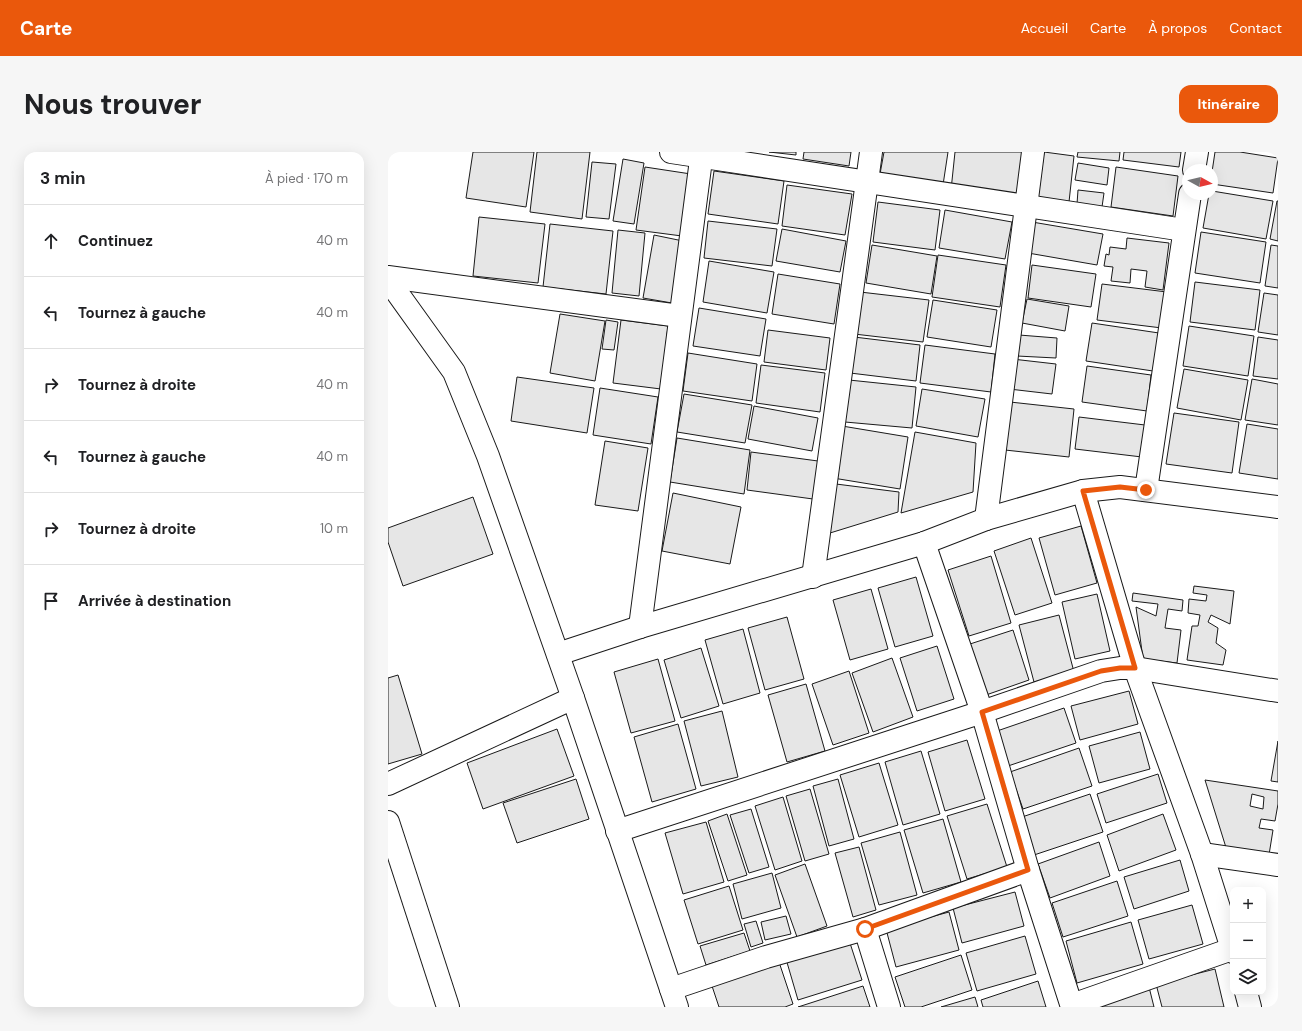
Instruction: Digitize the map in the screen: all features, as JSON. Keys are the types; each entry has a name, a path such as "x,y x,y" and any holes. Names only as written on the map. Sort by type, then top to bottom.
{"street":[{"path":"671,152 701,154 867,182 1184,230"},
{"path":"813,577 871,152"},
{"path":"986,519 1034,152"},
{"path":"1195,164 1197,152"},
{"path":"640,627 701,154"},
{"path":"1146,490 1189,200"},
{"path":"388,277 680,316"},
{"path":"388,280 454,372 488,456 558,654 674,998 766,958 865,929 1028,870"},
{"path":"558,654 640,627 924,543 986,519 1083,491 1120,487 1278,507"},
{"path":"1083,491 1135,668 1202,854 1230,945"},
{"path":"924,543 982,712 1028,870 1072,1006 1230,952"},
{"path":"617,831 982,712 1101,671 1120,668 1135,668 1278,691"},
{"path":"388,784 573,698"},
{"path":"388,822 448,1007"},
{"path":"1202,854 1278,865"},
{"path":"865,929 889,1007"},
{"path":"1247,995 1250,1007"}],"building":[{"path":"473,152 534,152 526,207 466,198"},
{"path":"537,152 590,152 582,219 530,212"},
{"path":"769,152 796,152 796,155"},
{"path":"804,152 851,152 849,166 803,159"},
{"path":"884,152 948,152 943,185 880,174"},
{"path":"955,152 1023,152 1018,198 951,190"},
{"path":"1044,152 1074,156 1069,202 1038,198"},
{"path":"1078,152 1120,152 1119,161 1077,157"},
{"path":"1124,152 1181,152 1179,167 1123,160"},
{"path":"1215,152 1240,152 1278,158 1273,193 1218,185 1218,164 1213,164"},
{"path":"623,159 644,163 634,224 613,221"},
{"path":"592,162 616,164 609,219 586,217"},
{"path":"1078,163 1109,168 1107,185 1075,180"},
{"path":"645,167 691,174 682,236 636,230"},
{"path":"1116,167 1178,176 1173,216 1111,207"},
{"path":"714,171 784,181 778,224 708,214"},
{"path":"787,185 852,194 845,235 782,226"},
{"path":"1078,190 1104,193 1102,207 1077,204"},
{"path":"1218,192 1273,201 1266,239 1203,228 1208,200 1218,200"},
{"path":"1278,201 1278,241 1270,239"},
{"path":"878,202 940,210 935,250 873,242"},
{"path":"945,210 1012,222 1005,259 939,248"},
{"path":"479,217 545,224 538,283 473,276"},
{"path":"708,221 777,229 772,266 704,258"},
{"path":"1032,222 1103,234 1097,265 1028,253"},
{"path":"550,224 613,231 606,294 543,287"},
{"path":"782,229 846,241 840,272 776,261"},
{"path":"618,230 645,233 639,296 612,293"},
{"path":"1201,232 1266,242 1260,283 1195,273"},
{"path":"654,235 683,241 672,303 643,298"},
{"path":"1127,238 1169,243 1163,290 1145,287 1147,271 1131,269 1130,283 1111,281 1113,267 1104,266 1106,254 1109,255 1110,247 1126,249"},
{"path":"872,245 937,256 931,294 866,283"},
{"path":"1271,245 1278,246 1278,288 1265,286"},
{"path":"938,255 1006,265 1000,307 932,297"},
{"path":"709,261 774,272 767,313 703,302"},
{"path":"1032,265 1096,274 1091,307 1028,298"},
{"path":"778,274 840,284 834,324 772,314"},
{"path":"1195,282 1260,290 1255,330 1190,322"},
{"path":"1102,284 1167,292 1162,328 1097,320"},
{"path":"860,292 929,300 923,342 854,334"},
{"path":"1264,293 1278,295 1278,335 1258,332"},
{"path":"1027,299 1069,306 1065,331 1022,323"},
{"path":"933,300 997,310 991,347 927,337"},
{"path":"699,308 766,319 760,356 693,346"},
{"path":"560,314 605,321 595,381 550,373"},
{"path":"606,320 618,322 614,350 602,349"},
{"path":"621,320 668,326 661,389 613,383"},
{"path":"1092,323 1159,333 1153,371 1086,361"},
{"path":"1189,326 1254,336 1248,376 1183,366"},
{"path":"768,330 830,338 826,370 764,362"},
{"path":"1019,335 1057,338 1056,358 1017,356"},
{"path":"854,337 920,345 916,381 850,373"},
{"path":"1258,337 1278,340 1278,379 1253,376"},
{"path":"925,345 995,354 991,392 920,383"},
{"path":"688,353 757,364 752,401 683,391"},
{"path":"1012,359 1056,364 1052,394 1009,389"},
{"path":"761,365 825,373 820,412 756,403"},
{"path":"1087,366 1151,375 1147,411 1082,402"},
{"path":"1184,369 1248,380 1241,420 1177,408"},
{"path":"517,377 594,388 587,433 511,421"},
{"path":"1252,379 1278,384 1278,425 1245,420"},
{"path":"849,380 916,387 912,428 845,422"},
{"path":"600,388 658,397 651,444 593,435"},
{"path":"922,389 985,399 978,437 916,426"},
{"path":"684,394 752,405 745,443 677,432"},
{"path":"1010,402 1074,409 1069,457 1005,450"},
{"path":"754,406 818,418 812,451 748,439"},
{"path":"1174,413 1239,422 1232,473 1166,464"},
{"path":"1079,417 1145,425 1142,457 1075,449"},
{"path":"1247,424 1278,429 1278,479 1239,473"},
{"path":"842,426 908,437 900,489 833,478"},
{"path":"915,432 976,443 973,492 901,513"},
{"path":"677,438 750,450 744,494 670,482"},
{"path":"605,441 648,448 638,511 595,505"},
{"path":"751,452 818,461 813,499 747,490"},
{"path":"836,484 899,492 898,512 830,533"},
{"path":"673,493 741,507 730,564 662,551"},
{"path":"473,497 493,554 403,586 388,542 388,528"},
{"path":"1081,526 1097,583 1055,595 1039,538"},
{"path":"1031,538 1052,603 1015,615 994,551"},
{"path":"991,556 1011,623 969,636 948,570"},
{"path":"916,577 933,636 895,647 878,588"},
{"path":"1194,586 1234,591 1230,624 1211,615 1208,622 1218,628 1216,643 1226,650 1223,665 1187,660 1192,626 1198,626 1200,615 1188,613 1189,599 1206,601 1207,595 1193,593"},
{"path":"871,589 888,649 850,660 833,600"},
{"path":"1133,593 1183,600 1182,611 1168,609 1165,628 1181,630 1177,663 1143,659 1136,607 1156,616 1158,604 1132,601"},
{"path":"1097,594 1110,651 1075,659 1062,602"},
{"path":"1059,615 1074,672 1034,682 1019,625"},
{"path":"787,617 804,679 765,690 748,628"},
{"path":"743,629 760,693 723,704 705,640"},
{"path":"1013,630 1029,680 986,695 970,644"},
{"path":"937,646 954,699 917,711 900,658"},
{"path":"701,648 719,706 681,718 664,660"},
{"path":"892,658 913,717 873,732 852,673"},
{"path":"658,659 675,721 631,733 614,672"},
{"path":"849,671 869,733 833,745 812,684"},
{"path":"398,675 422,754 388,764 388,678"},
{"path":"806,684 825,751 787,762 768,695"},
{"path":"1129,691 1138,724 1080,740 1071,706"},
{"path":"1064,708 1076,743 1008,766 997,731"},
{"path":"722,711 738,777 701,786 684,721"},
{"path":"678,724 696,789 652,802 634,737"},
{"path":"557,729 574,776 483,809 467,763"},
{"path":"1140,732 1150,769 1099,783 1089,746"},
{"path":"967,740 985,799 945,811 928,752"},
{"path":"1278,741 1278,782 1271,781"},
{"path":"1079,748 1092,786 1023,809 1010,772"},
{"path":"921,751 940,814 903,825 885,762"},
{"path":"879,763 898,825 859,837 840,775"},
{"path":"1158,774 1167,803 1106,823 1097,794"},
{"path":"576,779 589,819 517,843 503,803"},
{"path":"838,779 854,839 829,846 813,786"},
{"path":"1205,780 1278,791 1278,804 1275,821 1261,819 1259,828 1273,830 1268,861 1228,854","holes":["1252,794 1264,797 1263,809 1250,806"]},
{"path":"810,789 829,854 805,861 786,796"},
{"path":"1090,794 1103,832 1034,855 1022,817"},
{"path":"783,797 802,861 775,870 755,806"},
{"path":"987,804 1007,867 967,879 947,816"},
{"path":"751,809 769,867 749,873 730,815"},
{"path":"727,814 747,875 728,881 708,821"},
{"path":"1163,814 1176,850 1119,871 1107,835"},
{"path":"943,819 961,882 923,893 904,830"},
{"path":"706,822 724,882 683,894 665,833"},
{"path":"900,832 917,895 879,905 861,843"},
{"path":"1099,842 1110,876 1050,898 1038,864"},
{"path":"859,847 876,910 853,917 835,853"},
{"path":"1180,860 1189,891 1134,909 1124,877"},
{"path":"805,864 827,926 797,937 775,875"},
{"path":"772,873 781,908 742,919 733,884"},
{"path":"1117,881 1128,916 1063,937 1052,903"},
{"path":"729,886 743,930 698,944 684,900"},
{"path":"1015,892 1024,926 962,943 953,908"},
{"path":"1192,905 1203,944 1149,959 1138,920"},
{"path":"949,912 959,950 896,967 886,929"},
{"path":"786,916 791,934 765,940 761,922"},
{"path":"756,921 763,943 751,947 744,924"},
{"path":"1131,922 1143,964 1077,983 1066,941"},
{"path":"744,933 750,951 706,965 700,946"},
{"path":"1025,936 1036,974 977,991 966,953"},
{"path":"849,940 862,980 798,1000 786,959"},
{"path":"961,955 972,990 921,1007 905,1007 895,977"},
{"path":"779,962 793,1004 785,1007 719,1007 712,986"},
{"path":"1215,969 1224,1007 1162,1007 1156,984"},
{"path":"1038,981 1046,1007 983,1007 981,1000"},
{"path":"863,986 870,1007 798,1007"},
{"path":"1149,987 1154,1007 1095,1007"},
{"path":"975,997 978,1007 941,1007"}],"route":[{"path":"865,929 1028,870 982,712 1101,671 1120,668 1135,668 1083,491 1120,487 1146,490"}]}
